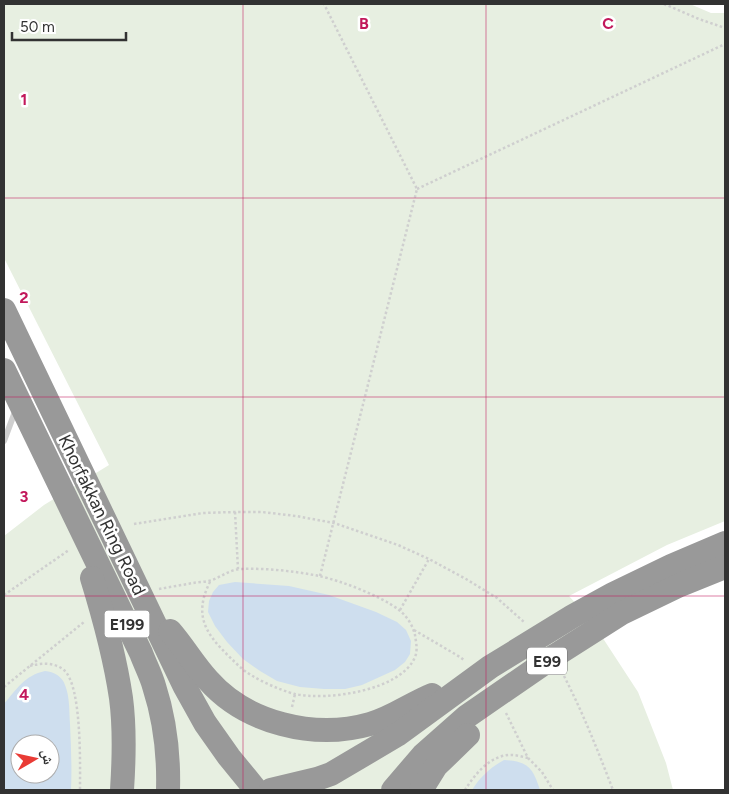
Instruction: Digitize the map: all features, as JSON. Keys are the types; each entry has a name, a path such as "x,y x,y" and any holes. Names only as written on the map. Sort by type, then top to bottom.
{"highway":[{"name":"Khorfakkan Ring Road","path":"4,310 185,687 205,723 229,757 258,790"},
{"name":"Khorfakkan Ring Road","path":"4,370 141,653 154,686 163,719 168,754 168,790"},
{"path":"51,467 90,573 112,650 121,699 124,755 122,790"},
{"name":"E99","path":"271,790 317,779 337,770 397,735 490,667 613,594 725,543"},
{"name":"E99","path":"393,790 423,754 466,717 560,665 622,613 680,585 725,567"},
{"path":"153,620 171,632 208,680 227,697 249,711 265,718 301,728 337,730 370,724 386,719 440,692 460,688"},
{"path":"421,790 436,766 494,708 560,665"},
{"path":"240,790 258,790"}],"lane":[{"path":"4,441 19,401"}],"path":[{"path":"320,576 417,189 324,4"},
{"path":"664,4 725,28"},
{"path":"417,189 725,44"},
{"path":"235,512 238,570"},
{"path":"134,524 203,513 235,512 262,512 334,523 398,545 429,559 497,598 524,622"},
{"path":"4,595 69,550"},
{"path":"400,610 429,559"},
{"path":"159,589 211,580 238,570 274,570 320,576 374,595 400,610 408,618 414,630 417,644 415,658 405,671 387,682 353,693 324,696 295,694 270,685 243,670 222,649 204,623 202,614 203,601 211,580"},
{"path":"4,687 85,621"},
{"path":"414,630 464,661"},
{"path":"30,666 45,663 54,665 63,669 70,677 77,712 80,746 80,790"},
{"path":"560,665 595,742 613,790"},
{"path":"290,713 295,694"},
{"path":"507,715 528,758 542,772 553,790"},
{"path":"465,790 484,766 499,756 512,755 528,758"}],"shaded area":[{"path":"4,4 690,4 711,13 725,13 725,521 667,545 569,596 591,620 638,692 666,763 673,790 4,790 4,536 44,505 109,465 4,258"}],"water":[{"path":"235,582 289,586 329,595 376,612 397,622 406,630 411,641 410,654 405,662 395,670 362,685 345,689 300,687 277,681 243,659 215,626 208,612 209,601 219,585"},
{"path":"45,671 52,672 62,679 67,690 71,790 4,790 4,704 32,676"},
{"path":"504,760 519,762 528,767 535,776 540,790 472,790 486,773"}]}
